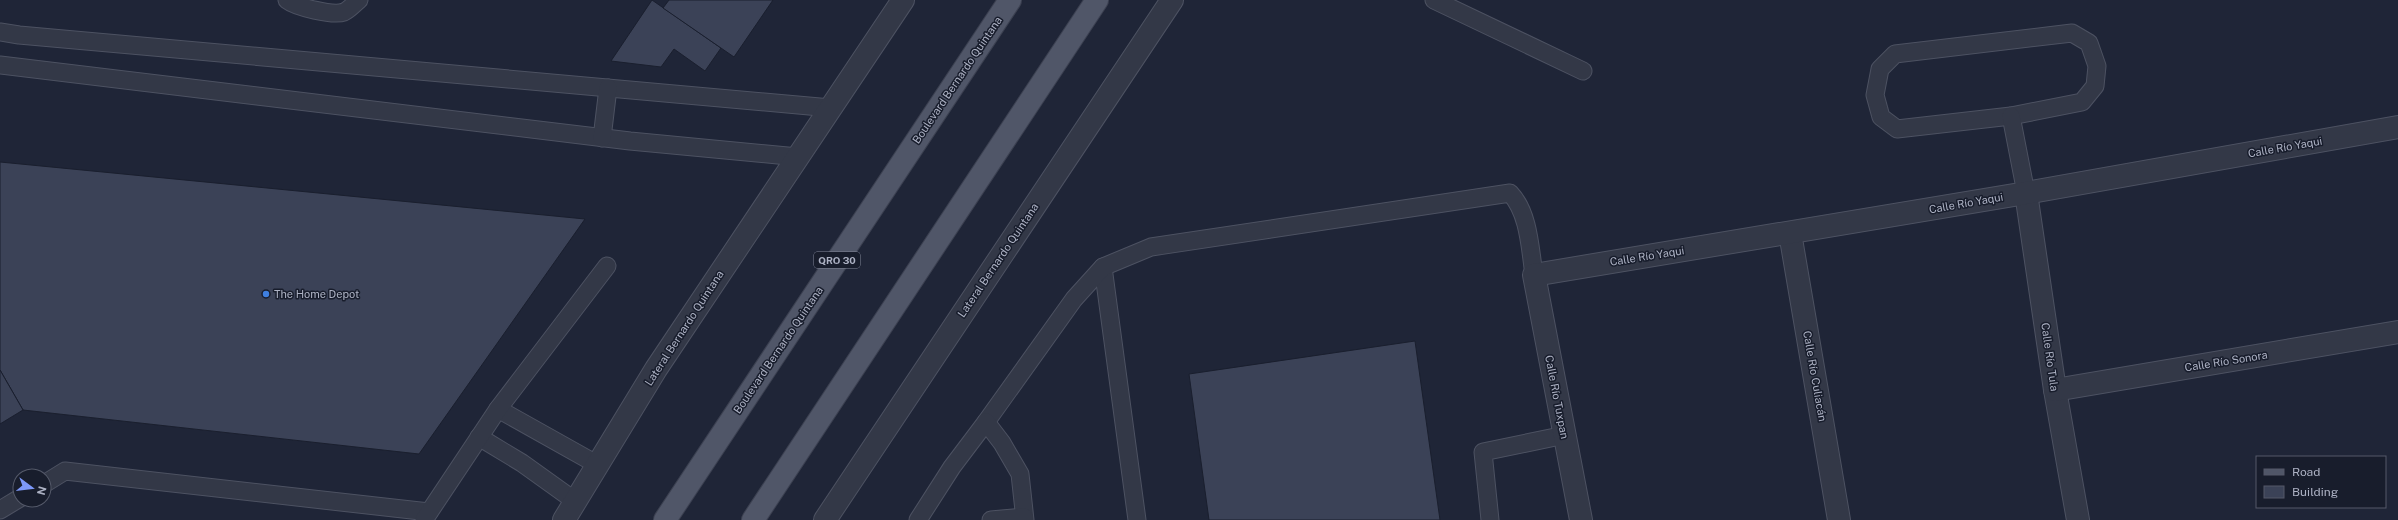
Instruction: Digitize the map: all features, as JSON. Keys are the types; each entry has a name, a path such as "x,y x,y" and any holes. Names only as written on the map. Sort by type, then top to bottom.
{"main road":[{"name":"Boulevard Bernardo Quintana","path":"665,520 1010,0"},
{"path":"753,520 1097,0"}],"street":[{"name":"Lateral Bernardo Quintana","path":"564,520 656,369 903,0"},
{"name":"Lateral Bernardo Quintana","path":"825,520 1172,0"},
{"name":"Calle Río Yaqui","path":"1534,275 2026,193 2398,127"},
{"name":"Calle Río Tula","path":"2026,193 2055,390 2078,520"},
{"name":"Calle Río Culiacán","path":"1790,233 1839,520"},
{"name":"Calle Río Tuxpan","path":"1534,275 1581,520"},
{"name":"Calle Río Sonora","path":"2055,390 2398,332"}],"lane":[{"path":"287,0 294,5 330,12 344,12 359,0"},
{"path":"1434,0 1583,71"},
{"path":"0,32 19,35 831,108"},
{"path":"2072,33 2089,43 2098,66 2095,86 2082,102 2011,116 1898,129 1881,117 1875,95 1880,69 1895,54 1903,53 2072,33"},
{"path":"0,65 602,138 798,157"},
{"path":"602,138 608,88"},
{"path":"2011,116 2026,193"},
{"path":"918,520 952,467 1074,299 1103,267 1151,247 1510,193 1519,202 1527,234 1534,275"},
{"path":"52,479 66,471 427,516 498,409 607,266"},
{"path":"1103,267 1136,520"},
{"path":"498,409 598,466"},
{"path":"986,422 1002,443 1020,474 1025,519 991,520"},
{"path":"1490,520 1483,452 1564,435"},
{"path":"479,437 522,463 575,500"},
{"path":"0,510 12,503"}],"building":[{"path":"652,0 721,48 705,71 674,49 661,67 611,61"},
{"path":"669,0 773,0 734,57 663,8"},
{"name":"The Home Depot","path":"0,162 585,219 419,454 23,410 0,370"},
{"path":"1415,341 1440,520 1209,520 1189,374"},
{"path":"0,370 23,410 0,424"}],"place":[{"name":"The Home Depot","path":"266,294"}]}
